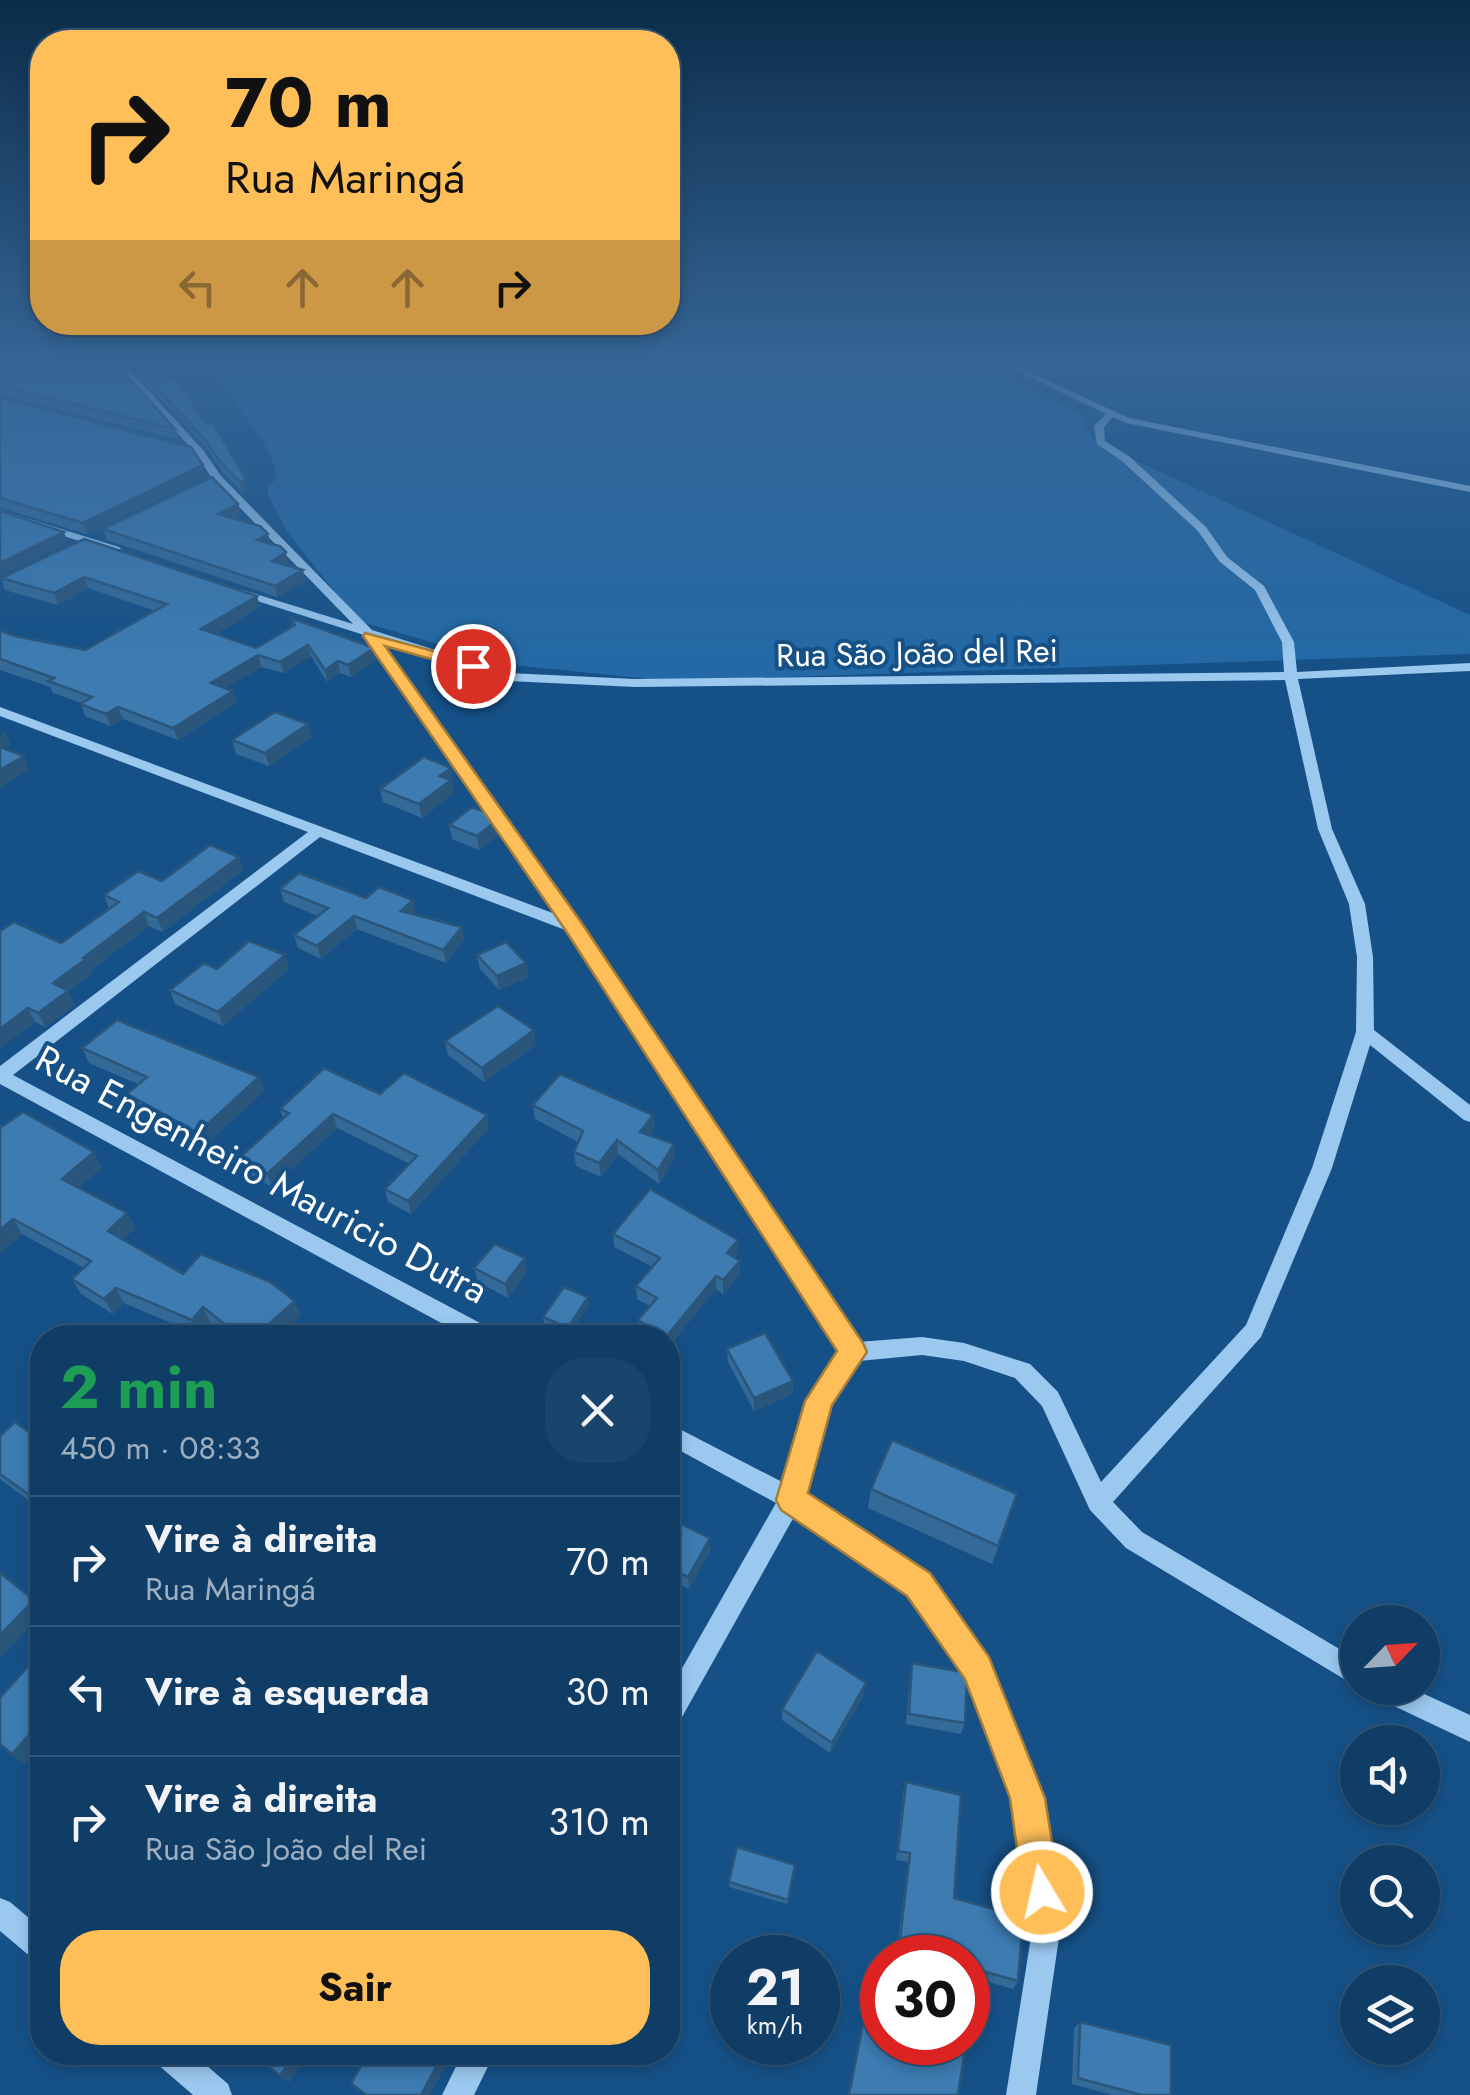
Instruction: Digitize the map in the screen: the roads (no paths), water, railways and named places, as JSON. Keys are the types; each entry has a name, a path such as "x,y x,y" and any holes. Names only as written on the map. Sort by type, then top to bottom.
{"street":[{"path":"207,463 370,636 574,927 853,1352"},
{"path":"1098,1502 1254,1331 1322,1168 1365,1032 1365,958 1357,904 1325,829 1291,676 1288,642 1260,588 1223,558 1202,529 1171,500 1125,463"},
{"path":"1334,463 1470,489"},
{"path":"202,486 218,478"},
{"path":"0,513 128,554"},
{"path":"75,548 106,533"},
{"name":"Rua São João del Rei","path":"221,585 507,677 635,684 1291,676 1470,667"},
{"path":"0,711 574,927"},
{"path":"0,1075 318,832"},
{"path":"1365,1032 1470,1115"},
{"name":"Rua Engenheiro Mauricio Dutra","path":"0,1075 465,1325"},
{"path":"853,1352 922,1346 964,1352 1022,1370 1050,1399 1098,1502 1134,1540 1340,1664"},
{"path":"680,1695 791,1500 819,1401 853,1352"},
{"path":"680,1440 791,1500 918,1584 977,1669 1027,1798 1046,1924 1021,2095"},
{"path":"1420,1705 1470,1729"},
{"path":"0,1912 30,1938"},
{"path":"182,2065 217,2095"},
{"path":"457,2095 473,2065"}]}
